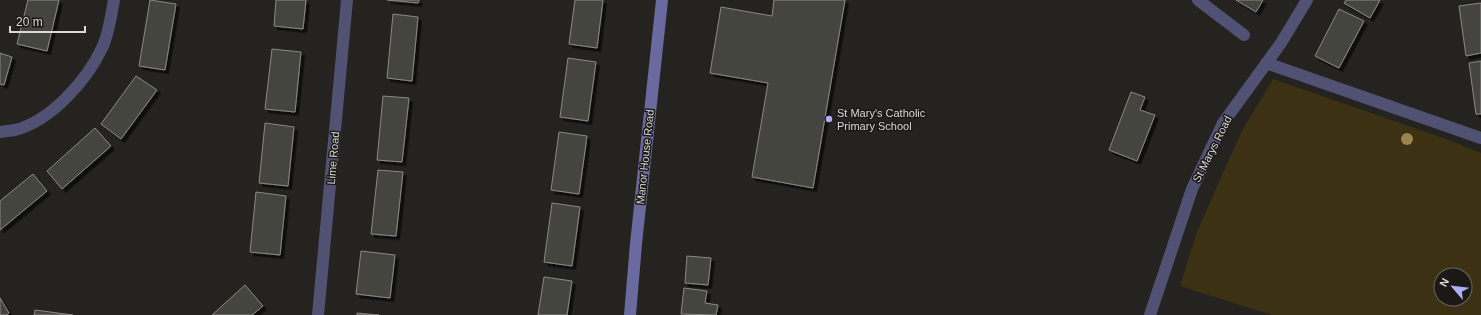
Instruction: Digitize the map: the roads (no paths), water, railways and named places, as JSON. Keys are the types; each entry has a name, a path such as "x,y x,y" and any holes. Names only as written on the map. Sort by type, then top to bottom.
{"main road":[{"name":"Manor House Road","path":"630,315 636,244 662,0"}],"street":[{"path":"0,132 16,130 35,121 56,107 74,91 89,71 103,47 114,0"},
{"name":"Lime Road","path":"318,315 347,0"},
{"path":"1198,0 1244,35"},
{"name":"St Marys Road","path":"1150,315 1192,189 1223,123 1281,43 1307,0"},
{"path":"1266,63 1481,138"}],"place":[{"name":"St Mary's Catholic Primary School","path":"829,119"}]}
